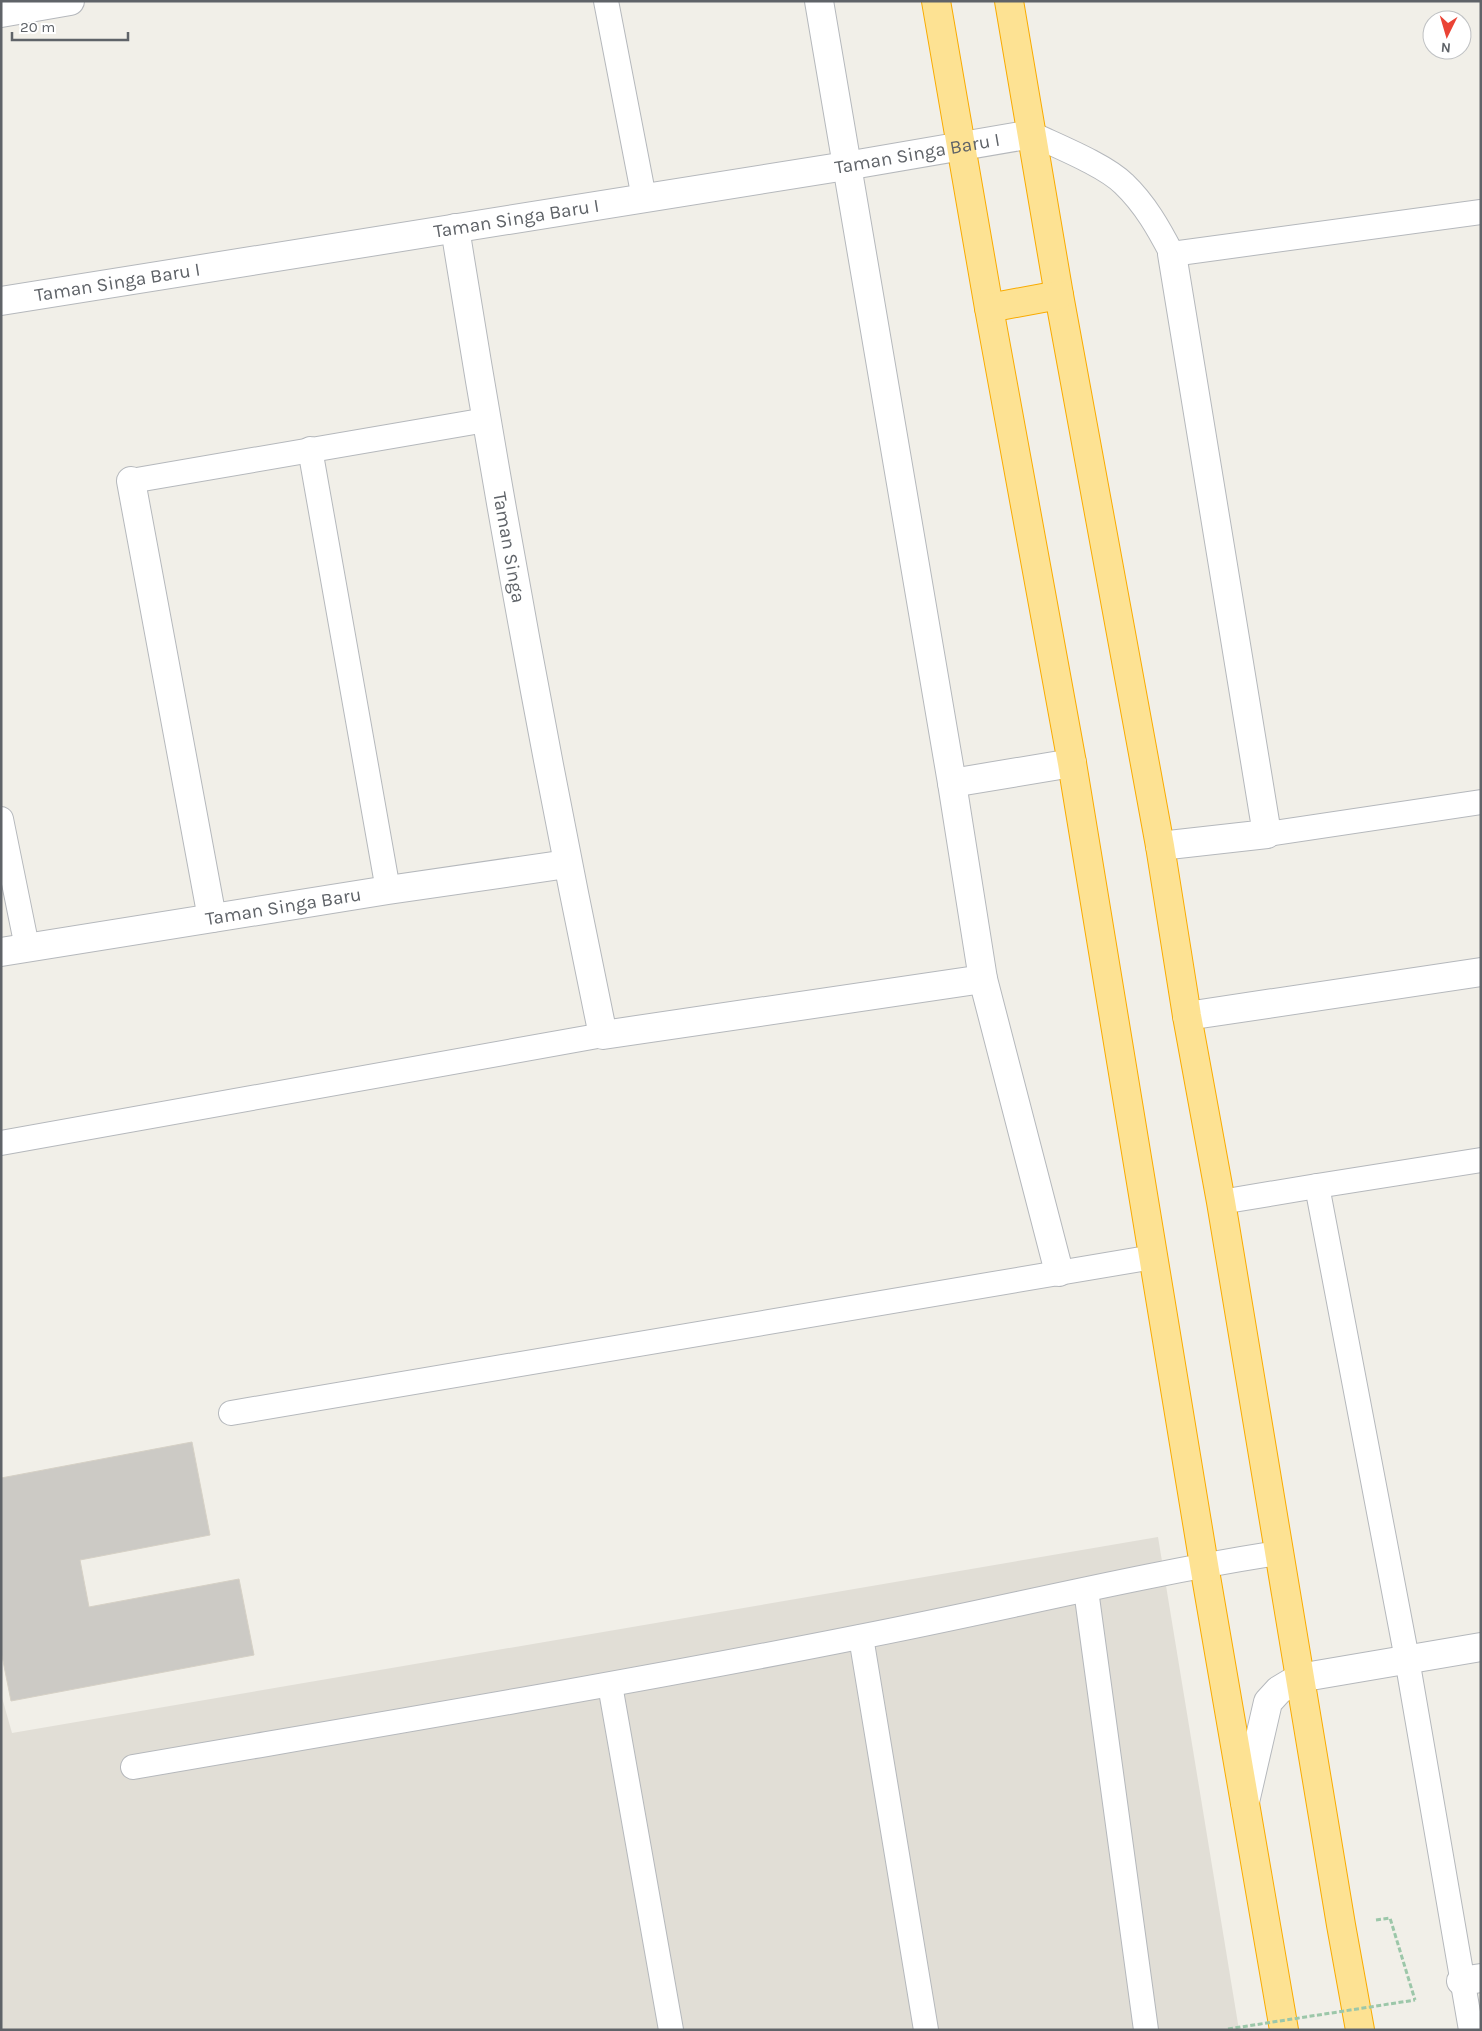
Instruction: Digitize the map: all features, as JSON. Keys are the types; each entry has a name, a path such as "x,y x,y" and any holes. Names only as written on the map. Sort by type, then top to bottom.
{"highway":[{"path":"936,1 989,308 1072,763 1204,1564 1284,2030"},
{"path":"1009,1 1059,295 1160,846 1187,1016 1221,1202 1278,1553 1360,2030"},
{"path":"989,308 1059,295"}],"street":[{"path":"1,13 70,1"},
{"path":"819,1 952,783 983,978 1059,1272"},
{"name":"Taman Singa Baru I","path":"1,301 846,166 1032,134"},
{"name":"Taman Singa","path":"455,228 486,420 567,864 603,1035"},
{"path":"1160,846 1267,834 1172,254"},
{"path":"131,481 212,918"},
{"path":"952,783 1072,763"},
{"name":"Taman Singa Baru","path":"14,949 567,864"},
{"path":"1187,1016 1481,972"},
{"path":"603,1035 983,978"},
{"path":"1245,1802 1268,1702 1278,1690 1299,1678 1481,1647"}],"lane":[{"path":"606,1 644,198"},
{"path":"1032,134 1094,164 1123,182 1150,214 1172,254 1481,212"},
{"path":"131,481 486,420"},
{"path":"310,449 388,890"},
{"path":"1267,834 1481,802"},
{"path":"1,819 14,949"},
{"path":"1,1143 603,1035"},
{"path":"1221,1202 1481,1160"},
{"path":"1317,1186 1407,1660 1471,1980 1471,2030"},
{"path":"231,1413 1153,1257"},
{"path":"133,1767 610,1685 861,1637 1204,1564 1278,1553"},
{"path":"1086,1590 1146,2030"},
{"path":"861,1637 926,2030"},
{"path":"610,1685 671,2030"}],"path":[{"path":"1228,2029 1415,2000 1390,1918"}],"shaded area":[{"path":"1158,1537 1239,2030 1,2030 1,1694 12,1733"}],"building":[{"path":"192,1442 210,1535 80,1560 89,1607 239,1579 254,1655 11,1701 1,1651 1,1478"}]}
